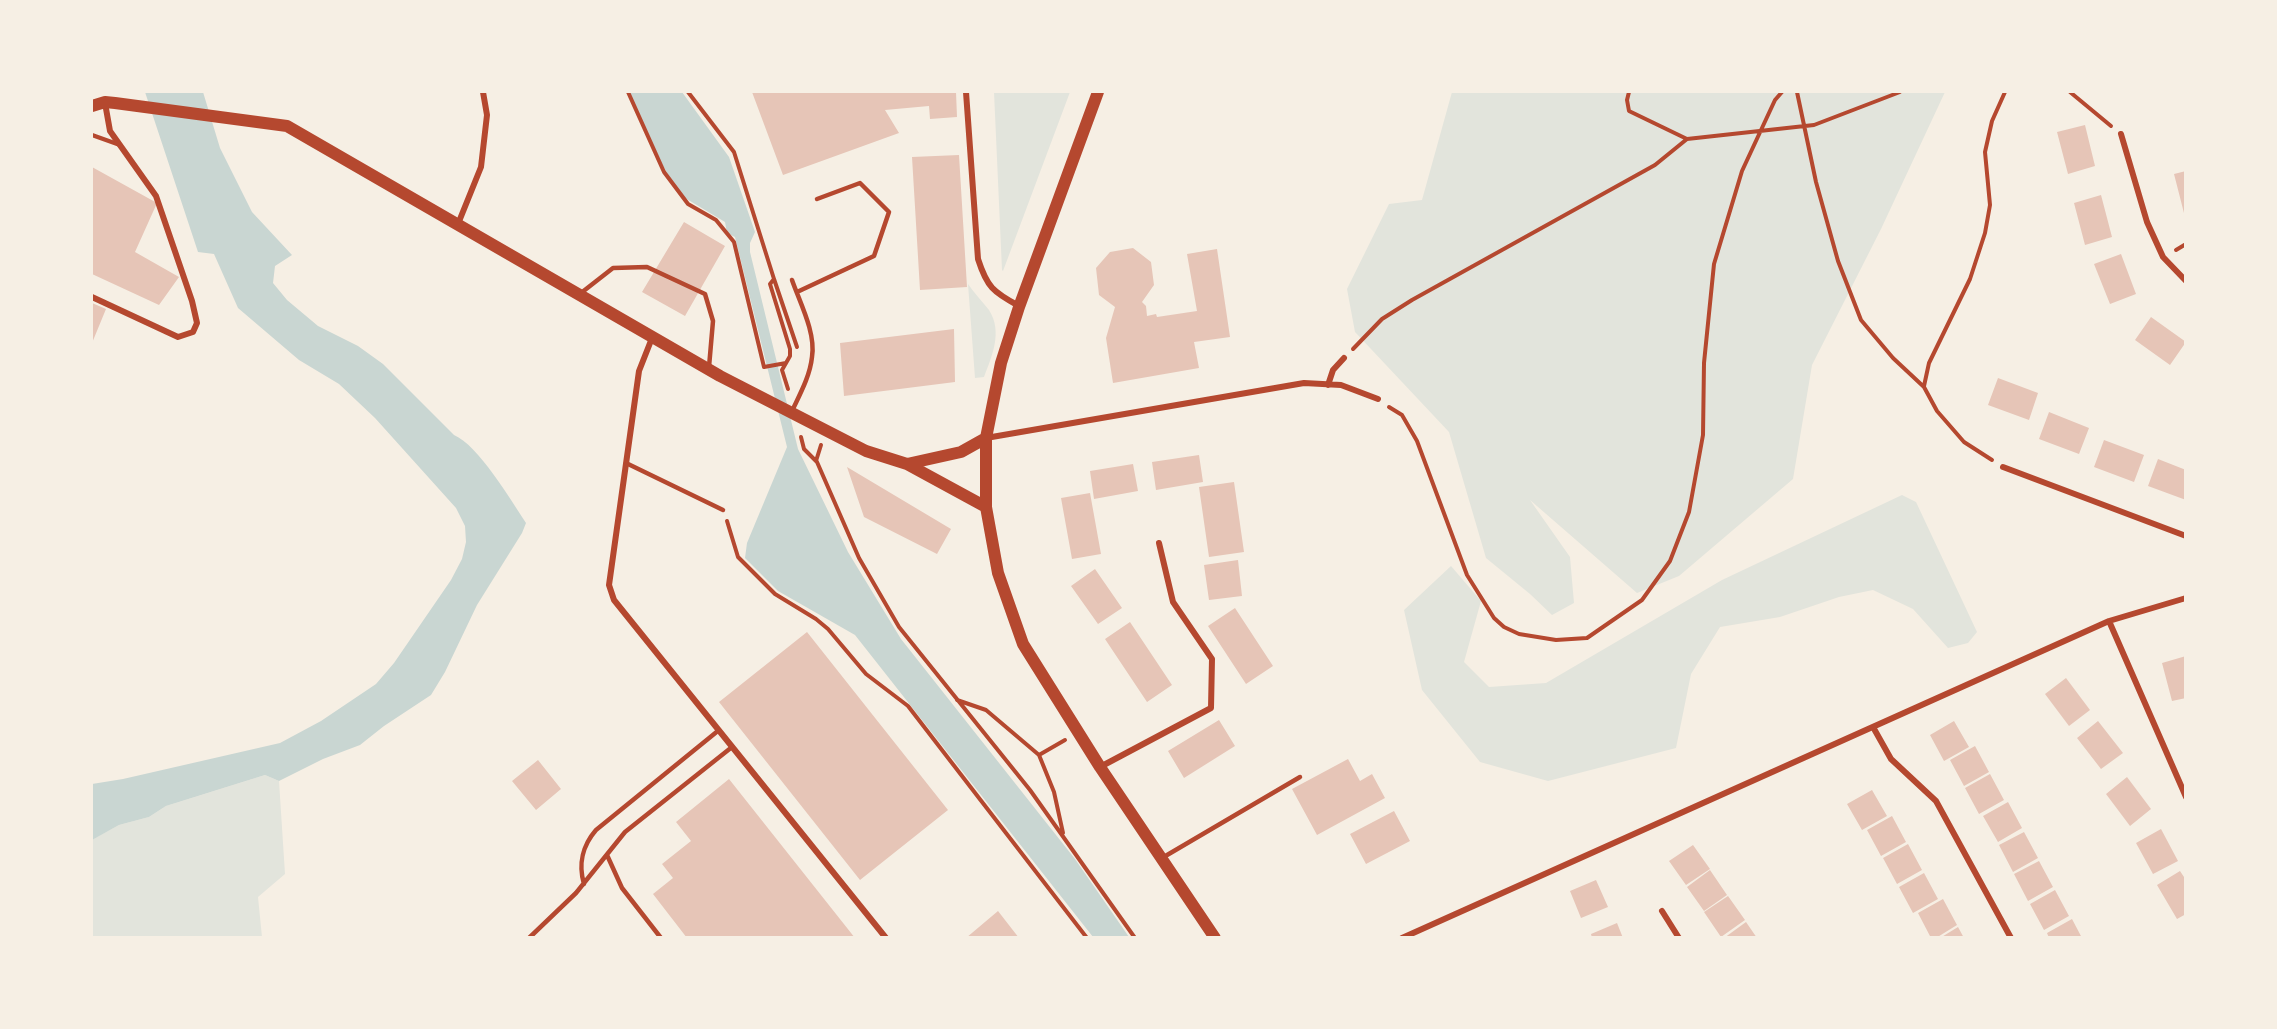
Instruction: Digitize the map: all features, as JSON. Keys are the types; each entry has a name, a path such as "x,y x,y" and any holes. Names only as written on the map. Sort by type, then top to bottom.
{"main road":[{"path":"1098,92 1019,307 1002,363 986,438 986,507 999,573 1023,644 1100,767 1215,938"},
{"path":"92,95 143,106 287,126 709,370 772,404 794,408 815,425 866,451 907,464 986,507"},
{"path":"92,106 112,99"},
{"path":"907,464 961,452 986,438"}],"street":[{"path":"458,224 481,167 487,115 483,92"},
{"path":"966,92 978,259 984,276 996,293 1019,307"},
{"path":"92,297 178,337 193,332 197,323 192,301 156,196 110,131 112,99"},
{"path":"2121,134 2147,222 2163,257 2186,281"},
{"path":"652,338 639,371 609,585 614,600 886,938"},
{"path":"1329,385 1333,370 1344,358"},
{"path":"986,438 1304,383 1341,385 1378,399"},
{"path":"2003,467 2186,536"},
{"path":"1100,767 1211,708 1212,659 1173,602 1159,543"},
{"path":"1402,938 2109,621 2186,598"},
{"path":"2109,621 2186,797"},
{"path":"1873,727 1891,759 1936,801 2011,938"},
{"path":"1662,911 1679,938"}],"lane":[{"path":"92,135 120,145"},
{"path":"797,292 874,256 889,212 860,183 817,199"},
{"path":"579,295 612,268 647,267 705,294 712,321 709,370"},
{"path":"792,280 811,336 813,356 794,408"},
{"path":"626,463 723,510"},
{"path":"584,884 581,872 586,841 596,830 719,730"},
{"path":"529,938 584,884 625,831 732,747"},
{"path":"1162,858 1300,777"},
{"path":"607,855 622,888 661,938"}],"path":[{"path":"628,92 664,172 688,204 716,220 734,242 764,368 784,363"},
{"path":"688,92 734,152 798,351"},
{"path":"1629,92 1627,99 1629,111 1687,139 1814,124 1900,92"},
{"path":"1378,399 1402,415 1418,441 1467,575 1494,618 1504,627 1518,634 1556,640 1587,638 1641,600 1670,561 1689,512 1703,435 1704,363 1714,264 1742,171 1775,100 1782,92"},
{"path":"1797,92 1838,261 1861,321 1893,358 1923,387 1937,411 1964,441 2003,467"},
{"path":"1923,387 1929,363 1970,279 1985,233 1990,205 1985,152 1992,121 2005,92"},
{"path":"2070,92 2121,134"},
{"path":"1344,358 1382,319 1412,300 1656,165 1687,139"},
{"path":"774,279 770,285 790,349 790,356 782,370 789,392"},
{"path":"782,382 791,380"},
{"path":"798,426 804,449 817,462 859,558 899,627 1030,790 1135,938"},
{"path":"723,510 738,557 775,594 828,629 866,674 908,706 1087,938"},
{"path":"957,700 986,710 1039,755 1054,792 1064,836"},
{"path":"1039,755 1078,732"}],"shaded area":[{"path":"145,92 203,92 220,148 252,212 292,255 275,266 273,283 287,300 318,326 358,346 383,364 483,461 526,523 477,605 445,672 431,695 360,745 323,759 279,781 265,775 166,806 149,817 119,825 92,840 92,784 280,743 321,721 376,684 394,663 451,580 462,559 466,542 465,526 456,508 375,418 339,384 299,360 238,308 214,254 198,252"},
{"path":"629,92 682,92 729,157 755,232 750,243 750,252 798,449 848,552 901,639 1075,859 1129,937 1093,937 855,635 778,591 745,558 747,543 787,447 735,237 727,233 725,222 680,195 663,166"},
{"path":"994,92 1070,92 1003,271 1002,270"},
{"path":"1452,92 1945,92 1881,229 1812,365 1793,479 1679,576 1637,593 1530,500 1570,557 1574,603 1552,615 1486,558 1449,432 1355,332 1347,289 1389,204 1422,200"},
{"path":"968,284 989,310 995,327 995,344 984,377 975,378"},
{"path":"1902,495 1916,502 1977,632 1968,643 1948,648 1913,609 1873,590 1839,597 1780,617 1720,627 1691,674 1676,748 1548,781 1480,762 1422,690 1404,610 1451,566 1481,601 1464,662 1489,687 1546,683 1722,580"},
{"path":"265,775 279,781 285,874 258,897 262,937 92,937 93,839 119,825 149,817 166,806"}],"building":[{"path":"752,92 956,92 957,117 930,119 929,106 885,110 899,133 783,175"},
{"path":"2085,125 2095,166 2068,174 2057,132"},
{"path":"959,155 967,287 920,290 912,157"},
{"path":"92,167 157,203 135,252 179,277 159,305 92,274"},
{"path":"2186,171 2186,217 2185,217 2174,174"},
{"path":"2101,195 2112,237 2085,245 2074,203"},
{"path":"684,222 725,246 685,316 642,292"},
{"path":"1133,248 1151,262 1154,285 1142,302 1146,306 1147,316 1156,314 1157,317 1197,311 1187,254 1217,249 1230,337 1194,342 1199,368 1113,383 1106,338 1115,307 1099,295 1096,268 1110,252"},
{"path":"2121,254 2136,294 2110,304 2094,264"},
{"path":"92,303 106,309 92,343"},
{"path":"2151,317 2186,342 2170,365 2135,340"},
{"path":"954,329 955,382 844,396 840,343"},
{"path":"1998,378 2038,393 2029,420 1988,405"},
{"path":"2049,412 2089,428 2079,454 2039,439"},
{"path":"2104,440 2144,455 2134,482 2094,467"},
{"path":"1199,455 1203,482 1156,490 1152,462"},
{"path":"2158,459 2186,470 2186,500 2148,486"},
{"path":"1133,464 1138,491 1094,499 1090,471"},
{"path":"847,467 951,529 937,554 864,517"},
{"path":"1234,482 1244,552 1209,557 1199,487"},
{"path":"1090,493 1101,554 1072,559 1061,498"},
{"path":"1238,560 1242,596 1209,600 1204,565"},
{"path":"1095,569 1122,608 1098,624 1071,586"},
{"path":"1235,608 1273,666 1246,684 1208,626"},
{"path":"1130,622 1172,685 1147,702 1105,639"},
{"path":"807,632 948,810 860,880 719,702"},
{"path":"2186,656 2186,698 2172,701 2162,663"},
{"path":"2066,678 2090,710 2069,726 2045,694"},
{"path":"1219,720 1235,746 1184,778 1168,751"},
{"path":"1954,721 1969,747 1944,761 1930,735"},
{"path":"2098,721 2123,753 2101,769 2077,738"},
{"path":"1975,746 1989,772 1964,786 1950,760"},
{"path":"1348,759 1360,781 1372,774 1385,798 1317,835 1292,789"},
{"path":"538,760 561,789 536,810 512,781"},
{"path":"1990,774 2004,800 1979,814 1965,788"},
{"path":"2127,777 2151,809 2130,826 2106,794"},
{"path":"729,779 855,938 687,938 653,894 673,878 662,864 691,841 676,822"},
{"path":"1872,790 1887,816 1862,830 1847,804"},
{"path":"2008,802 2022,828 1998,842 1983,816"},
{"path":"1394,811 1410,841 1366,864 1350,834"},
{"path":"1892,816 1906,842 1881,856 1867,830"},
{"path":"2161,829 2178,861 2153,874 2136,843"},
{"path":"2024,832 2038,858 2013,872 1999,845"},
{"path":"1908,844 1922,870 1897,884 1883,858"},
{"path":"1693,845 1710,869 1686,885 1669,861"},
{"path":"2039,861 2053,887 2028,901 2014,874"},
{"path":"1710,870 1727,895 1704,911 1687,887"},
{"path":"2180,871 2186,880 2186,914 2177,919 2157,885"},
{"path":"1924,873 1938,899 1913,913 1899,887"},
{"path":"1596,880 1608,907 1581,918 1570,891"},
{"path":"2055,890 2069,916 2044,930 2030,904"},
{"path":"1728,896 1745,920 1721,937 1704,912"},
{"path":"1943,899 1957,925 1936,938 1931,938 1918,913"},
{"path":"998,911 1019,938 966,938"},
{"path":"2072,919 2082,938 2049,938 2047,933"},
{"path":"1746,922 1757,938 1724,938"},
{"path":"1617,923 1623,938 1592,938 1591,934"},
{"path":"1958,927 1964,938 1940,938"}]}
